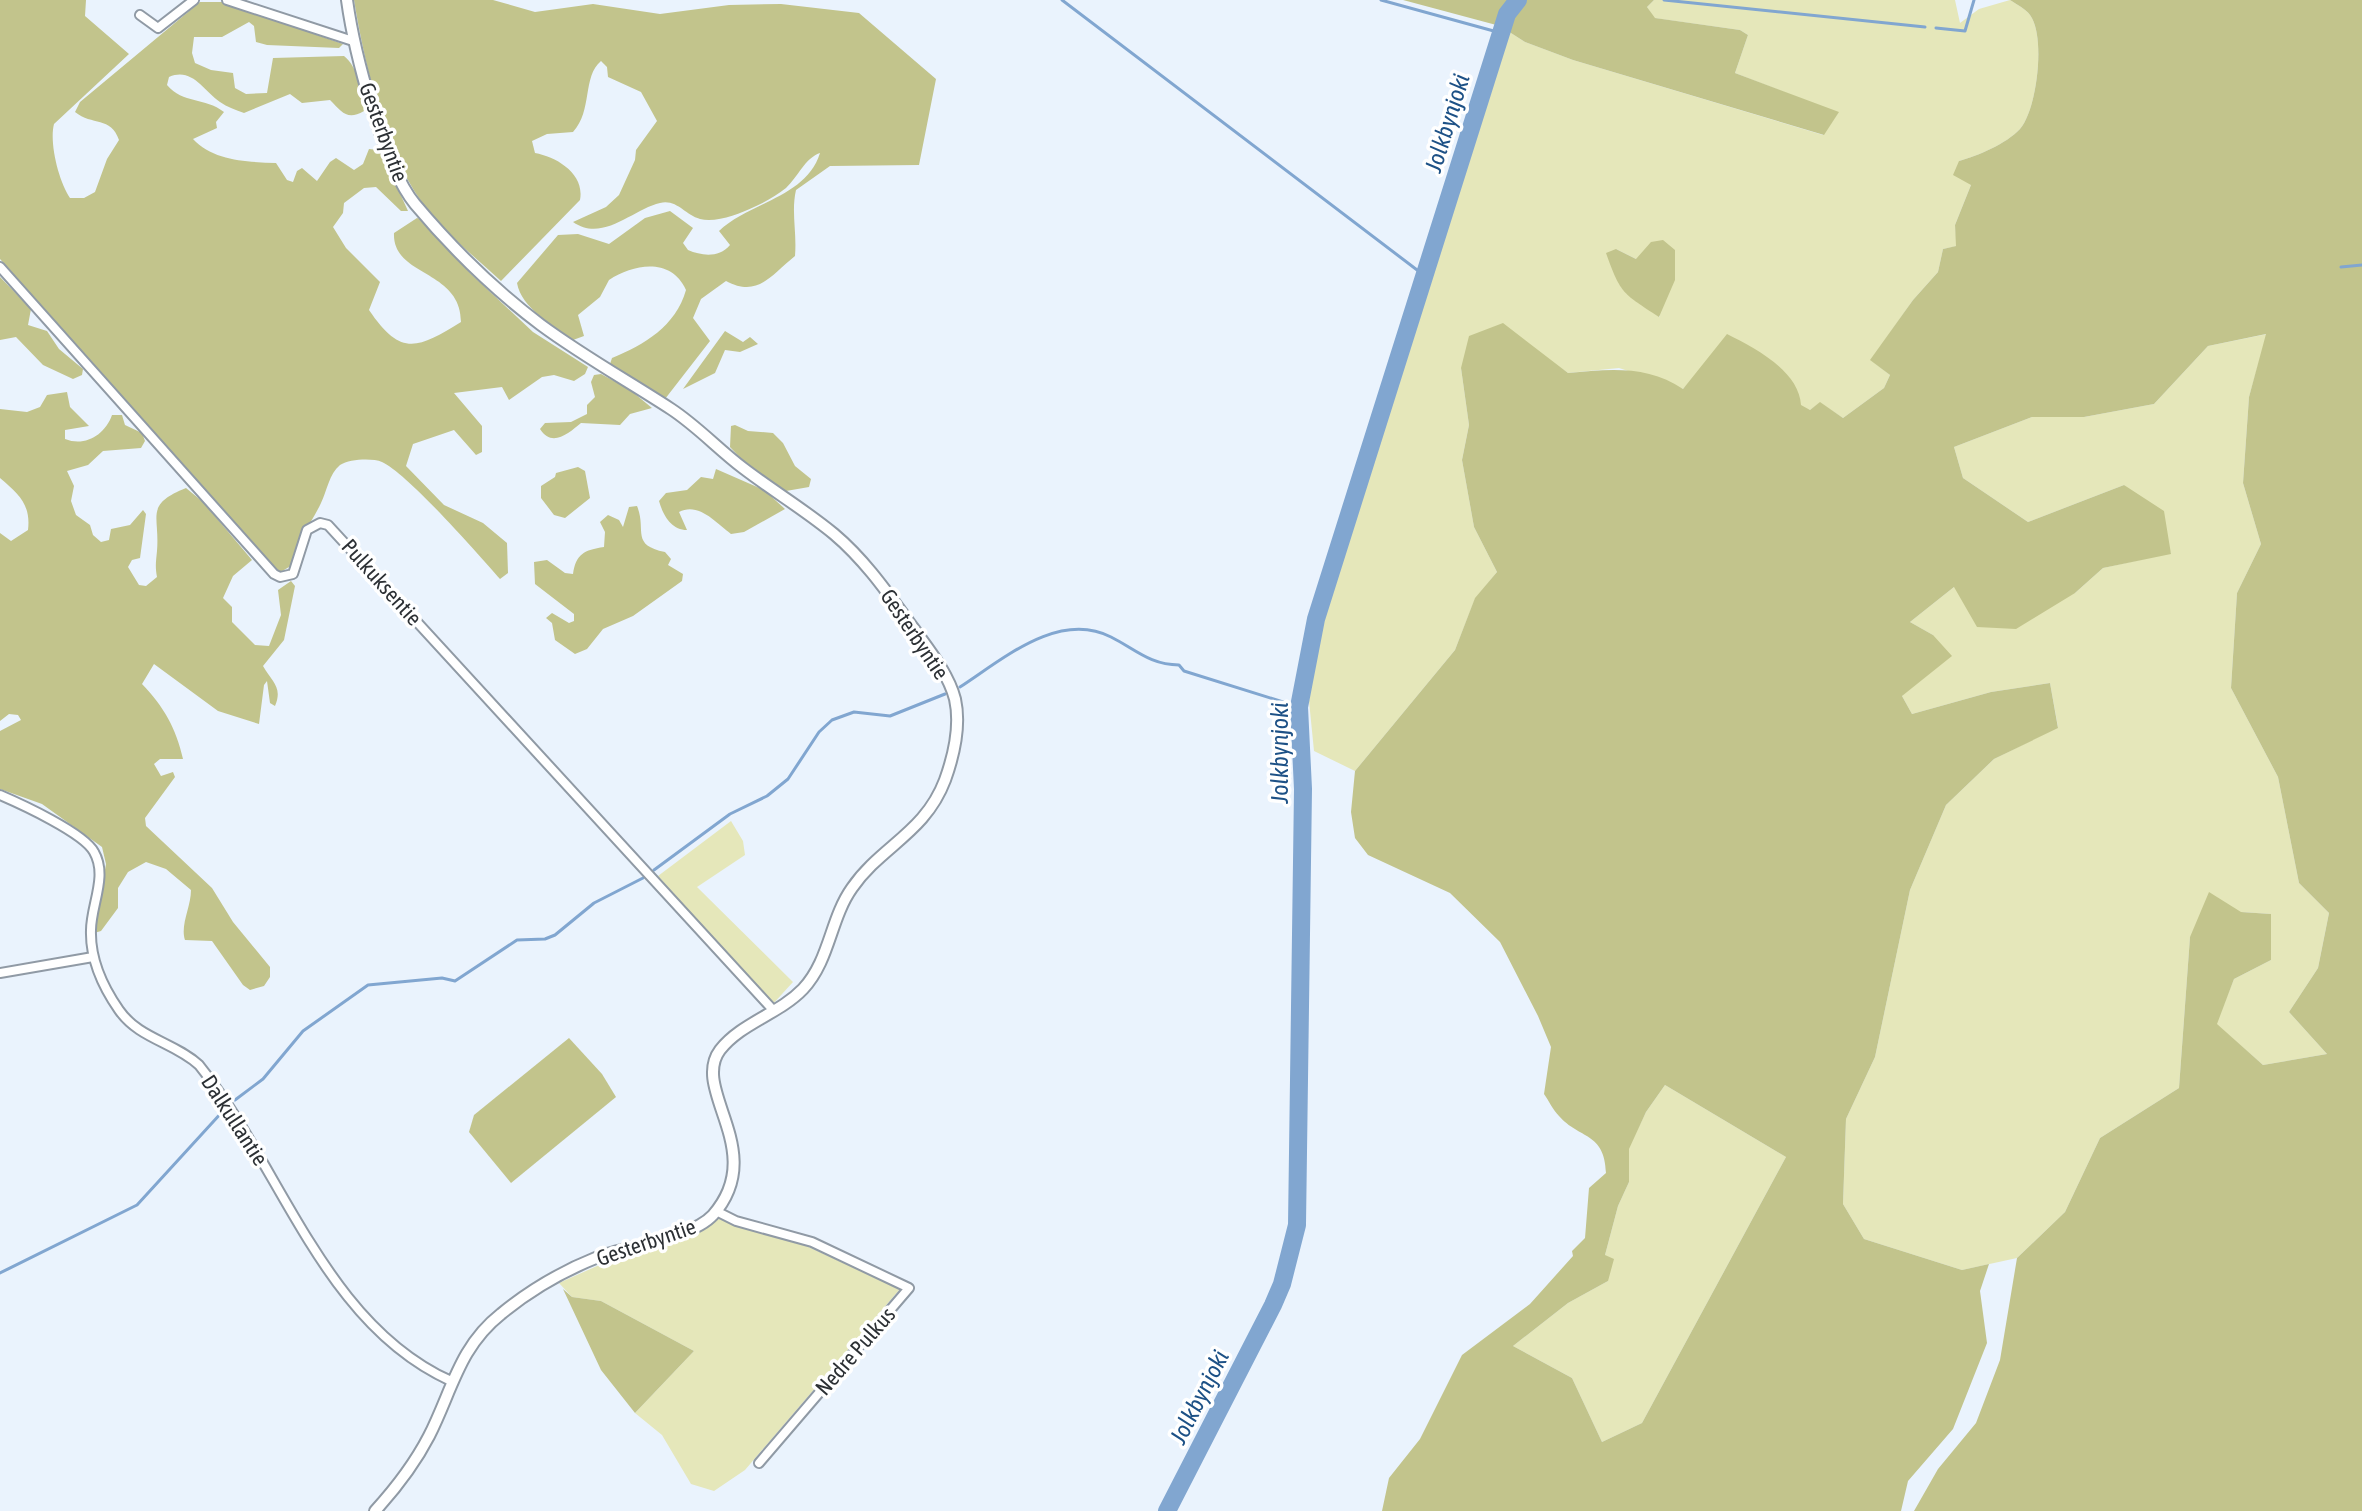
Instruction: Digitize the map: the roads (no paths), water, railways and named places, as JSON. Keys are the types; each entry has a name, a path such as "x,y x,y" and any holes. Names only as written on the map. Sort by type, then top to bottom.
{"street":[{"path":"140,15 158,28 194,0"},
{"path":"227,0 353,41"},
{"name":"Gesterbyntie","path":"347,0 353,41 398,176 412,201 535,320 580,353 688,421 744,469 837,537 893,599 951,688 958,720 947,773 933,806 916,828 855,883 842,903 820,964 802,989 732,1038 715,1057 712,1082 731,1131 734,1153 729,1182 716,1211 693,1228 604,1255 540,1286 480,1332 463,1356 418,1457 378,1508"},
{"name":"Pulkuksentie","path":"0,267 274,574 280,577 293,574 307,530 320,523 328,525 774,1011"},
{"name":"Dalkullantie","path":"0,795 37,811 93,849 99,866 90,927 93,957 108,993 130,1025 188,1055 212,1081 315,1247 377,1331 409,1359 451,1381"},
{"path":"0,973 93,957"},
{"name":"Nedre Pulkus","path":"716,1211 736,1221 812,1242 909,1288 759,1463"},
{"path":"378,1508 392,1511"}],"waterway":[{"path":"1062,0 1425,276"},
{"path":"1381,0 1501,33"},
{"name":"Jolkbynjoki","path":"1167,1511 1273,1305 1282,1284 1297,1225 1303,789 1299,707 1316,619 1507,14 1518,0"},
{"path":"1664,0 1925,27"},
{"path":"1936,28 1965,31 1974,0"},
{"path":"2341,267 2362,265"},
{"path":"960,687 1032,641 1072,629 1091,630 1111,637 1151,659 1179,665 1184,671 1299,707"},
{"path":"654,870 730,814 767,796 788,779 819,732 832,720 854,712 890,716 945,694"},
{"path":"235,1100 263,1079 303,1031 368,985 442,978 455,981 517,940 545,939 555,935 594,903 643,878"},
{"path":"0,1273 137,1205 223,1111"}]}
